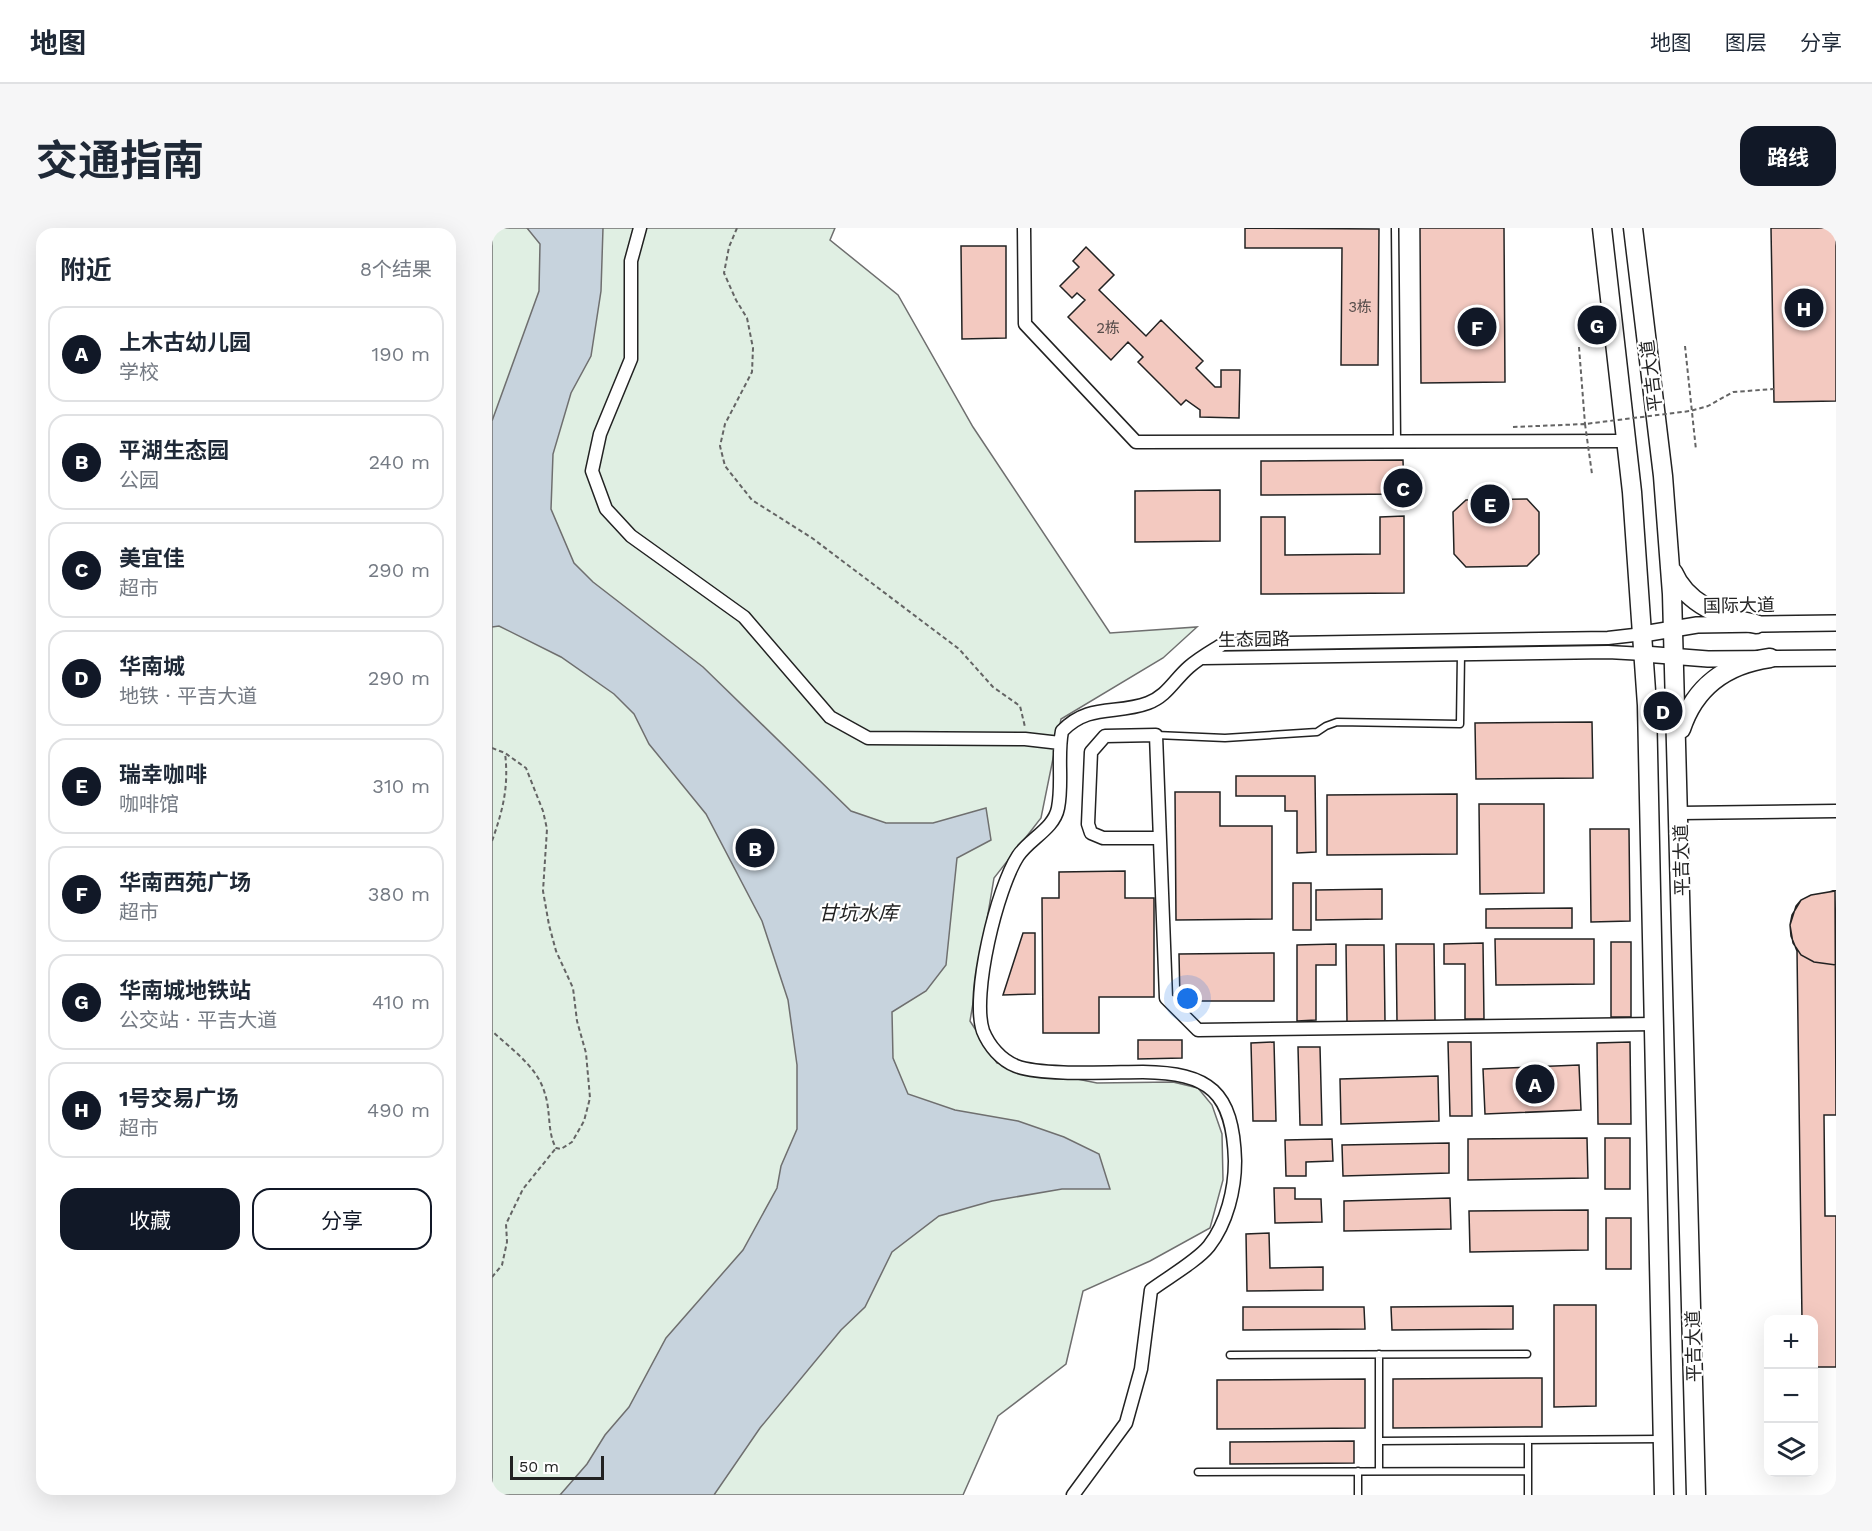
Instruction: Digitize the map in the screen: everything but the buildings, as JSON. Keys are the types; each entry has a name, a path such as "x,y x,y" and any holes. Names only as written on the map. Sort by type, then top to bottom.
{"main road":[{"name":"平吉大道","path":"1602,228 1627,441 1644,654 1664,1495"},
{"name":"平吉大道","path":"1633,228 1663,476 1671,566 1680,813 1696,1495"},
{"path":"1671,566 1682,588 1711,611 1756,624"},
{"path":"1678,748 1685,718 1691,705 1710,682 1737,665 1770,658"},
{"path":"1695,1447 1708,1495"}],"street":[{"path":"640,228 631,261 631,359 600,434 592,471 606,509 631,536 744,617 830,717 868,738 1025,739 1060,743"},
{"path":"1024,228 1024,324 1136,442 1627,441"},
{"name":"国际大道","path":"1643,634 1697,625 1836,623"},
{"name":"生态园路","path":"1202,658 1223,644 1608,638 1643,634"},
{"path":"1644,654 1675,657 1836,657"},
{"name":"生态园路","path":"1202,658 1644,654"},
{"path":"1073,1495 1126,1423 1141,1369 1151,1290 1208,1247 1222,1224 1231,1199 1235,1163 1234,1145 1223,1104 1202,1082 1188,1075 1025,1069 999,1054 983,1031 980,1013 993,914 1004,884 1020,853 1047,827 1058,809 1062,731 1071,721 1089,712 1132,707 1160,697 1187,668 1202,658"},
{"path":"1159,838 1103,838 1091,833 1088,824 1091,752 1098,741 1105,736 1156,735 1166,998 1198,1030 1654,1024"},
{"path":"1680,813 1836,811"}],"lane":[{"path":"1395,228 1397,441"},
{"path":"1156,735 1225,738 1317,732 1337,722 1460,724 1461,654"},
{"path":"1379,1354 1379,1471"},
{"path":"1230,1355 1527,1354"},
{"path":"1528,1440 1528,1495"},
{"path":"1379,1441 1663,1440"},
{"path":"1198,1472 1528,1471"},
{"path":"1358,1472 1358,1495"}],"path":[{"path":"736,228 729,247 724,273 747,318 753,348 752,372 725,424 720,446 725,466 752,500 812,538 959,649 993,687 1020,706 1024,715 1025,739"},
{"path":"1685,346 1690,411 1696,450"},
{"path":"1579,347 1585,424 1592,474"},
{"path":"1513,427 1585,424 1690,411 1708,406 1733,392 1774,389"},
{"path":"492,748 505,753 526,768 543,811 547,829 543,891 549,925 556,951 573,988 576,1022 586,1053 590,1098 584,1121 572,1142 561,1149 556,1148"},
{"path":"492,841 505,802 508,777 505,753"},
{"path":"492,1031 538,1075 551,1120 551,1138 556,1148"},
{"path":"492,1277 502,1265 507,1242 506,1224 523,1189 556,1148"}],"green space":[{"path":"492,228 835,228 830,240 898,295 973,427 1110,633 1197,627 1163,658 1061,719 1041,818 994,878 970,1021 997,1063 1097,1083 1173,1082 1198,1088 1212,1105 1222,1134 1223,1180 1210,1228 1150,1261 1083,1291 1066,1364 998,1416 963,1495 492,1495"}],"water":[{"name":"甘坑水库","path":"527,228 603,228 601,291 591,356 571,393 553,454 551,509 574,563 593,582 703,667 851,811 886,823 933,823 986,808 991,840 957,858 946,965 926,991 892,1012 893,1058 908,1094 955,1110 1018,1121 1064,1137 1099,1154 1110,1189 1062,1189 992,1201 939,1216 892,1252 865,1307 841,1330 760,1428 714,1495 560,1495 587,1464 605,1435 629,1407 666,1338 743,1250 777,1188 781,1166 797,1129 797,1065 788,1000 762,921 706,814 649,744 634,714 614,694 561,657 499,626 492,627 492,421 539,291 540,244"}],"place":[{"name":"1号交易广场","path":"1804,308"},
{"name":"华南城地铁站","path":"1597,325"},
{"name":"华南西苑广场","path":"1477,327"},
{"name":"美宜佳","path":"1403,488"},
{"name":"瑞幸咖啡","path":"1490,504"},
{"name":"华南城","path":"1663,711"},
{"name":"平湖生态园","path":"755,848"},
{"name":"上木古幼儿园","path":"1535,1084"}]}
